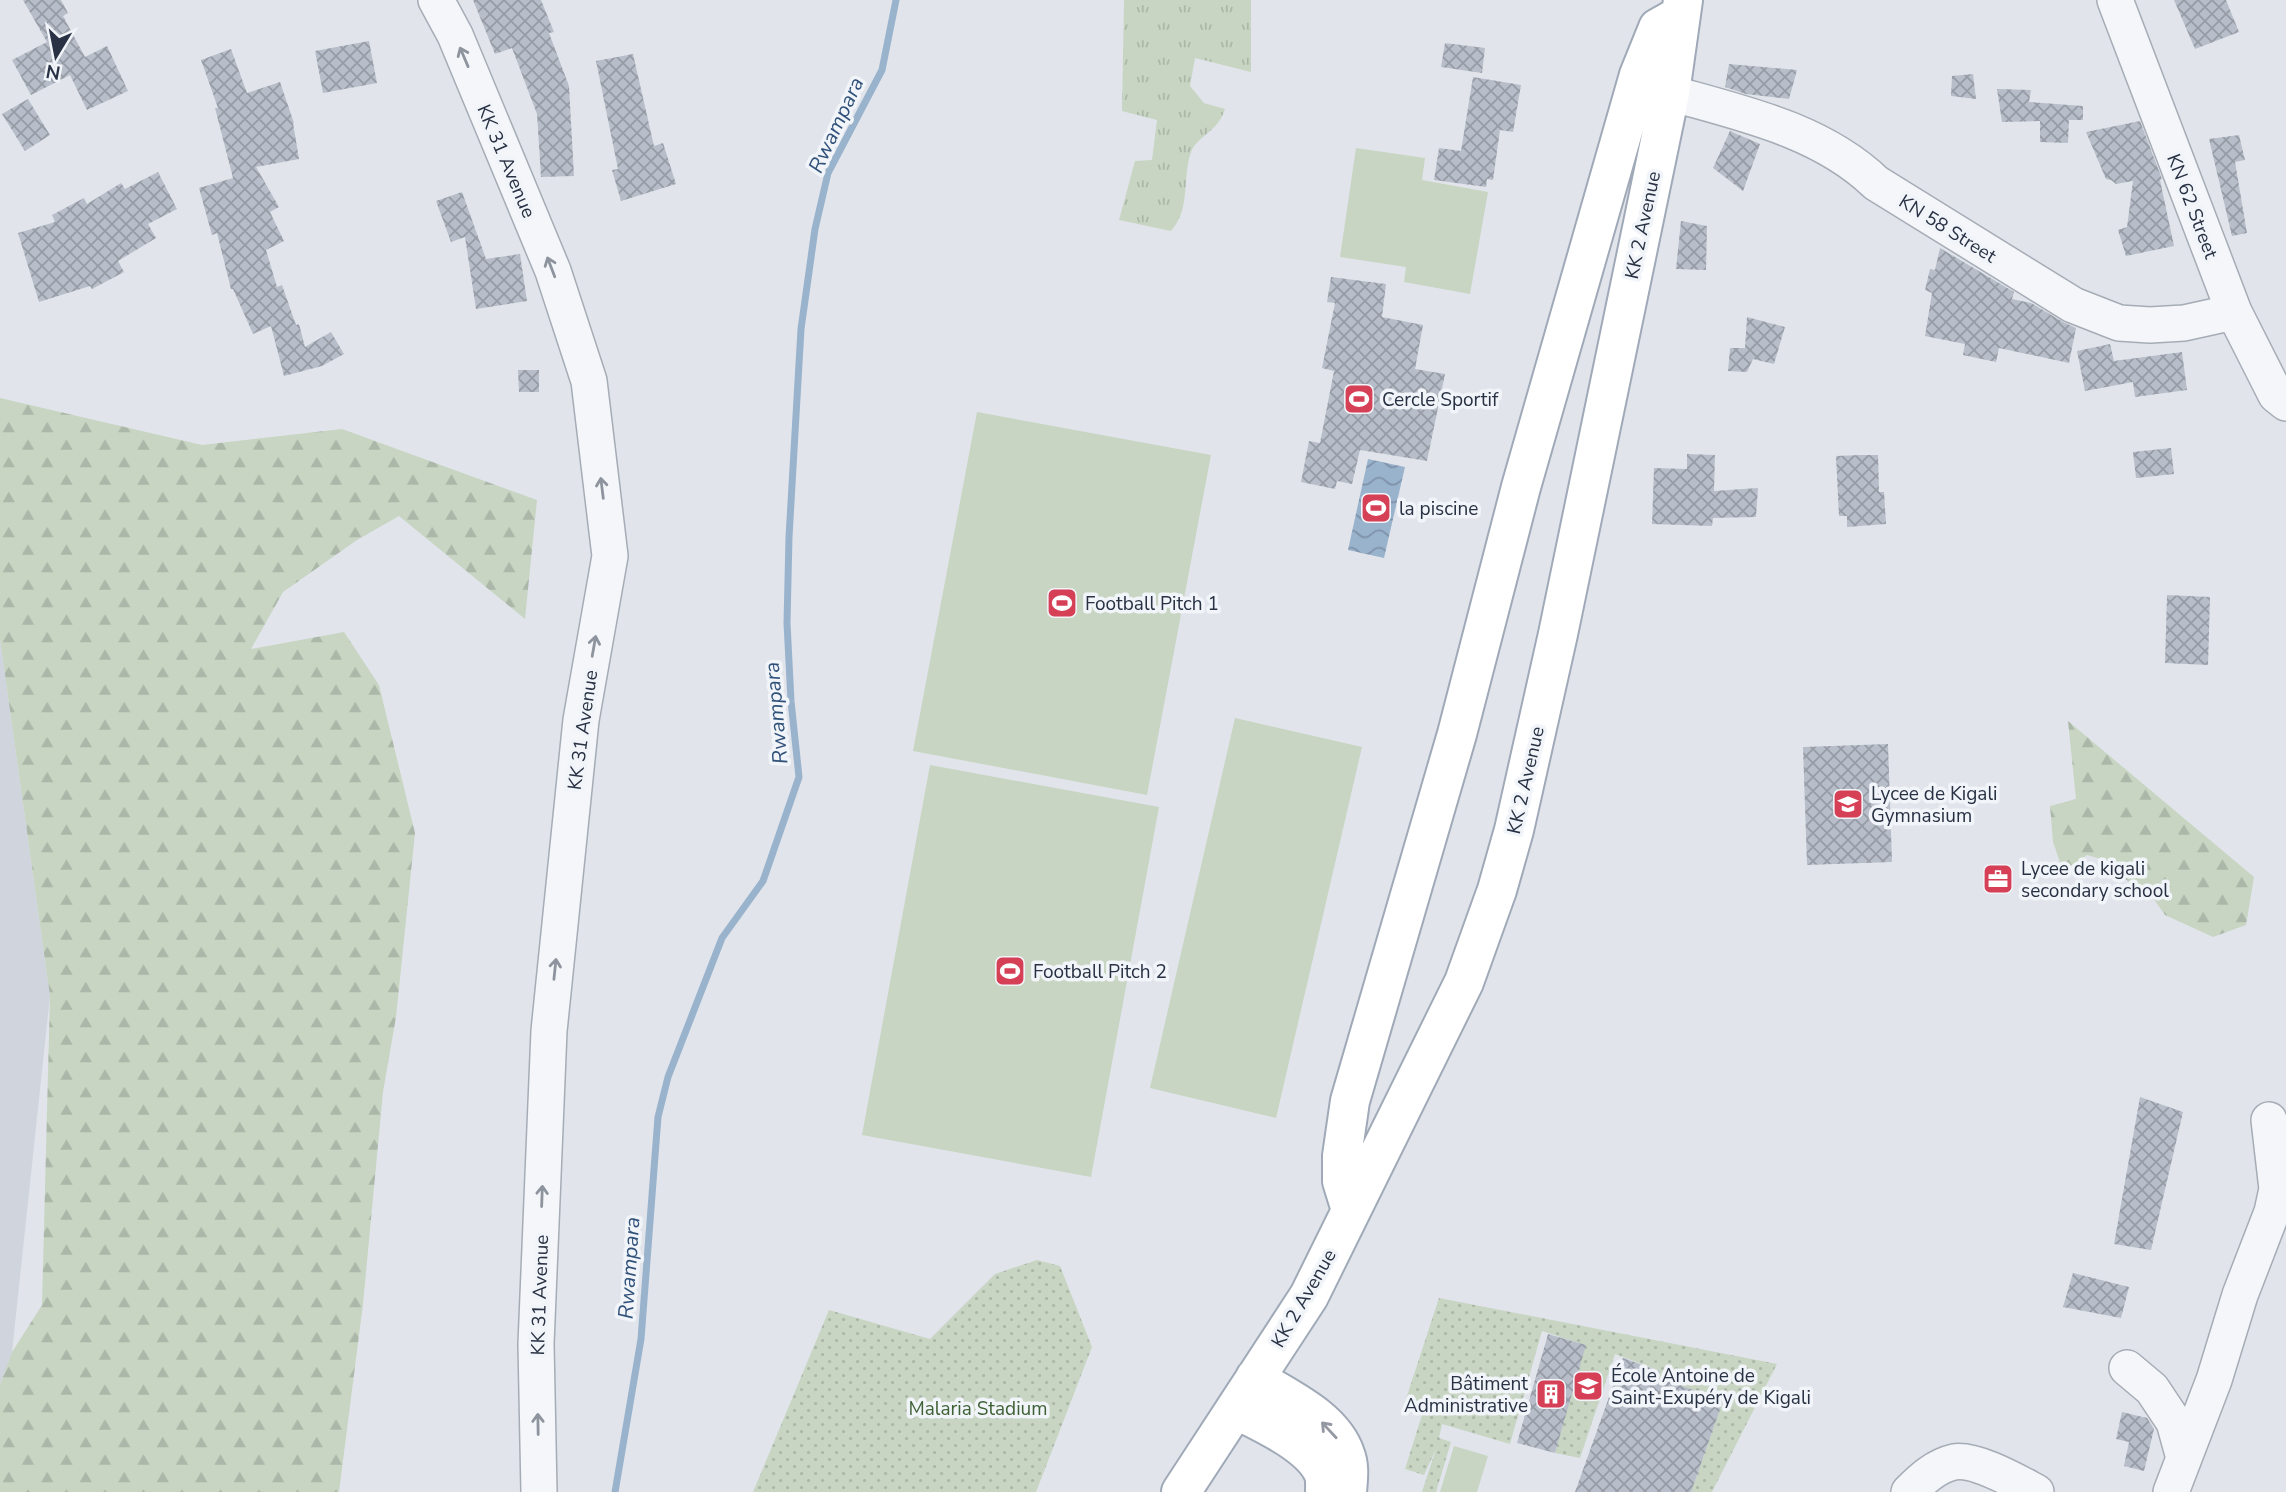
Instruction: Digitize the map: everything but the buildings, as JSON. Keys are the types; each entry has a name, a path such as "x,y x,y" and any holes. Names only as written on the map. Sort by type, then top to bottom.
{"main road":[{"name":"KK 2 Avenue","path":"1181,1492 1309,1296 1464,982 1497,890 1514,830 1558,634 1670,93 1682,8"},
{"path":"1351,1210 1342,1181 1342,1156 1350,1101 1457,734 1521,487 1639,75 1658,28 1682,8"},
{"path":"1245,1393 1274,1429 1307,1452 1324,1473 1325,1492"},
{"path":"1245,1393 1301,1406 1322,1423 1341,1443 1348,1469 1347,1492"}],"street":[{"name":"KK 31 Avenue","path":"436,0 455,36 553,271 589,381 610,556 581,720 549,1031 536,1344 539,1492"},
{"name":"KN 62 Street","path":"2115,0 2234,312 2276,395 2286,404"},
{"name":"KN 58 Street","path":"1670,93 1744,114 1806,136 1858,166 1876,183 2073,305 2119,323 2184,323 2234,312"},
{"path":"2171,1492 2214,1380 2240,1295 2272,1212 2277,1189 2269,1120"},
{"path":"2127,1368 2152,1389 2174,1422 2184,1458"},
{"path":"1909,1492 1925,1476 1956,1462 1985,1467 2036,1492"}],"shaded area":[{"path":"0,639 50,996 12,1352 0,1385"}],"green space":[{"path":"1124,0 1251,0 1251,72 1195,58 1190,86 1204,103 1225,109 1218,123 1191,152 1184,203 1171,231 1119,220 1135,161 1152,160 1157,120 1122,111"},
{"path":"1356,148 1425,158 1422,180 1488,192 1470,294 1404,282 1406,267 1340,257"},
{"path":"0,398 202,445 342,429 537,500 525,619 399,516 357,540 283,592 251,649 344,632 379,685 415,833 396,1017 383,1092 363,1304 339,1492 0,1492 0,1385 12,1352 42,1305 50,996 0,639"},
{"name":"Football Pitch 1","path":"977,412 1211,455 1147,795 913,751"},
{"path":"1235,718 1362,747 1276,1118 1150,1088"},
{"path":"2068,721 2254,877 2246,925 2213,937 2165,915 2151,895 2125,879 2108,861 2087,855 2063,871 2053,842 2050,806 2076,799"},
{"name":"Football Pitch 2","path":"930,765 1159,807 1091,1177 862,1135"},
{"name":"Malaria Stadium","path":"1037,1260 1060,1266 1092,1347 1036,1492 753,1492 829,1310 930,1339 995,1274"},
{"path":"1439,1298 1777,1364 1712,1492 1691,1492 1723,1401 1684,1387 1624,1475 1660,1371 1615,1354 1580,1458 1555,1453 1585,1345 1542,1331 1510,1444 1442,1424 1439,1438 1451,1442 1436,1492 1422,1492 1436,1449 1424,1475 1405,1469 1422,1415 1403,1408"},
{"path":"1454,1446 1488,1456 1477,1492 1440,1492"}],"water":[{"name":"la piscine","path":"1368,459 1405,467 1384,558 1348,550"}],"waterway":[{"name":"Rwampara","path":"615,1492 641,1339 658,1117 668,1077 722,938 763,881 799,777 787,623 801,329 815,229 828,173 882,70 896,0"}],"place":[{"name":"Cercle Sportif","path":"1359,399"},
{"name":"la piscine","path":"1376,508"},
{"name":"Football Pitch 1","path":"1062,603"},
{"name":"Lycee de Kigali Gymnasium","path":"1848,804"},
{"name":"Lycee de kigali secondary school","path":"1998,879"},
{"name":"Football Pitch 2","path":"1010,971"},
{"name":"École Antoine de Saint-Exupéry de Kigali","path":"1588,1386"},
{"name":"Bâtiment Administrative","path":"1551,1394"}]}
